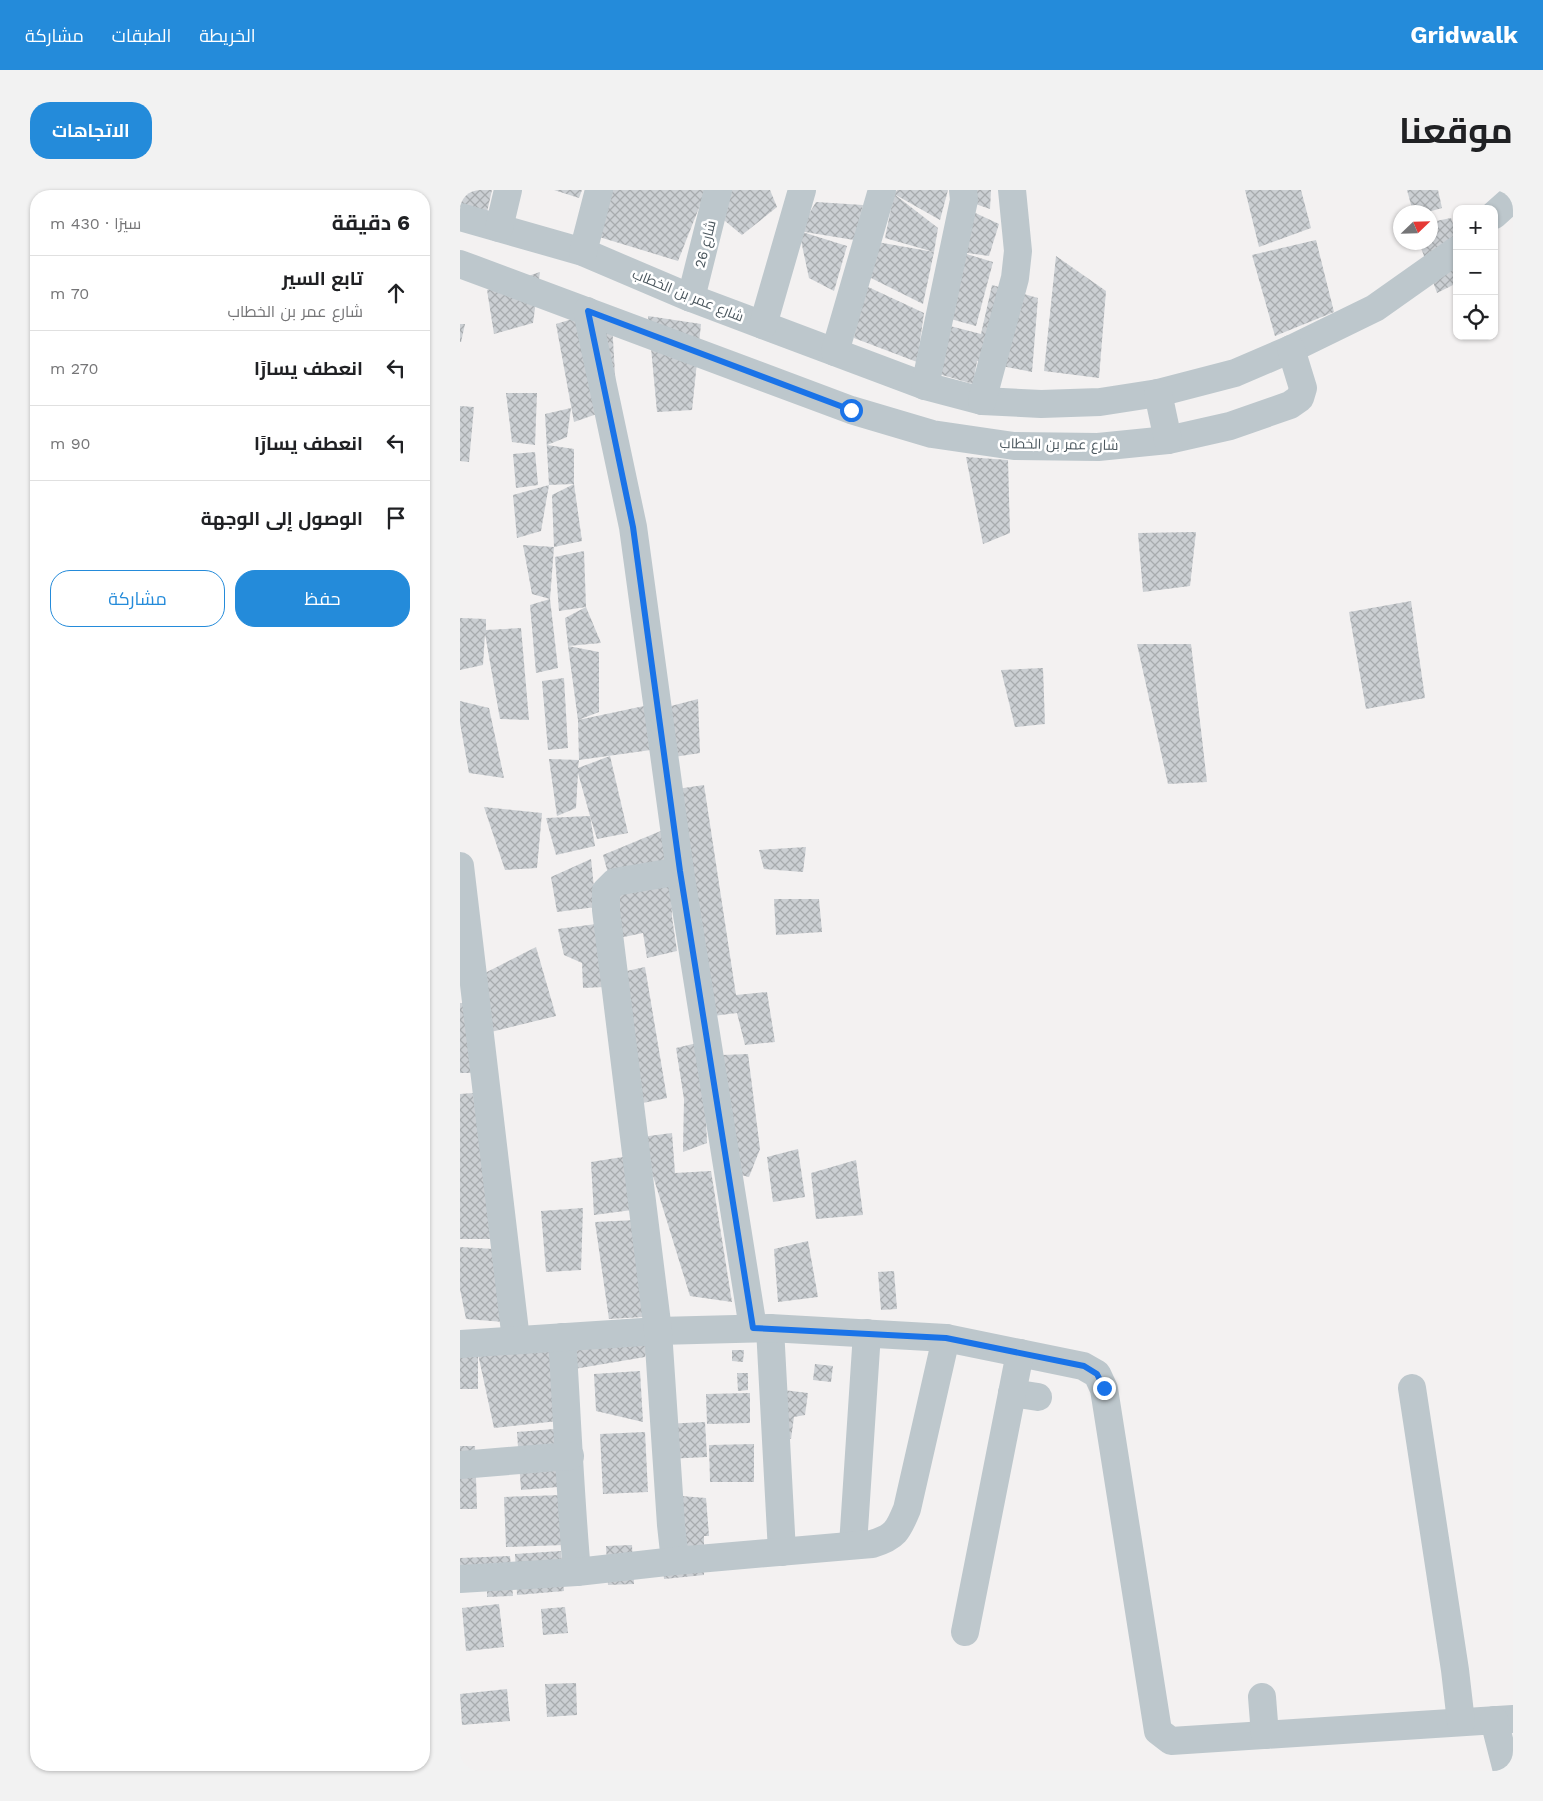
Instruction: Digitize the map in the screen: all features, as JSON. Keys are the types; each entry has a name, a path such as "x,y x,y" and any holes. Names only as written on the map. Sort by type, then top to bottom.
{"street":[{"path":"499,228 508,190"},
{"path":"583,252 599,190"},
{"name":"شارع 26","path":"691,298 718,190"},
{"path":"763,325 802,190"},
{"path":"835,352 882,190"},
{"path":"982,401 1016,278 1018,251 1012,190"},
{"path":"925,386 958,193"},
{"path":"1498,211 1513,198"},
{"name":"شارع عمر بن الخطاب","path":"460,218 583,252 691,298 925,386 982,401 1041,404 1100,402 1158,393 1234,373 1291,349 1375,308 1453,253"},
{"name":"شارع عمر بن الخطاب","path":"460,264 851,410 932,434 1014,446 1098,447 1168,440 1230,426 1296,402 1300,398 1303,388 1291,349"},
{"path":"588,311 633,527 680,871 762,1328 782,1552"},
{"path":"1158,393 1168,440"},
{"path":"460,866 516,1340"},
{"path":"675,1561 658,1331 606,910 606,891 615,882 680,871"},
{"path":"460,1344 658,1331 762,1328 946,1338 1084,1366 1097,1374 1104,1388 1158,1731 1171,1741 1503,1720 1507,1771"},
{"path":"854,1545 867,1333"},
{"path":"562,1337 577,1572"},
{"path":"460,1579 577,1572 675,1561 872,1544 888,1539 900,1527 907,1509 946,1338"},
{"path":"966,1632 1025,1395 1020,1354"},
{"path":"1412,1388 1455,1670 1460,1722"},
{"path":"460,1464 570,1456"},
{"path":"1262,1697 1265,1735"}],"building":[{"path":"460,190 492,190 487,212 460,207"},
{"path":"554,190 582,190 579,198"},
{"path":"612,190 706,190 678,261 596,236"},
{"path":"721,190 770,190 777,207 742,235 713,211"},
{"path":"897,190 948,190 940,220 894,194"},
{"path":"965,190 991,190 990,209 964,200"},
{"path":"1245,190 1301,190 1311,228 1259,247"},
{"path":"1407,190 1438,190 1442,208 1438,209 1438,205 1411,205"},
{"path":"894,194 938,228 934,252 885,238"},
{"path":"816,202 863,205 854,240 799,231"},
{"path":"969,210 999,224 989,256 960,252"},
{"path":"1451,218 1453,224 1453,285 1437,293 1422,250 1438,250 1438,221"},
{"path":"799,231 847,246 834,291 809,278"},
{"path":"1316,240 1334,312 1275,336 1252,255"},
{"path":"877,242 934,252 923,304 865,275"},
{"path":"960,252 993,262 976,326 947,318"},
{"path":"1056,256 1106,291 1099,378 1044,371"},
{"path":"540,272 533,323 494,334 487,290"},
{"path":"864,285 924,313 917,362 854,338"},
{"path":"992,285 1038,298 1032,372 977,361 973,384 939,374 950,326 981,334"},
{"path":"611,307 617,407 574,422 556,324"},
{"path":"648,316 701,324 692,410 657,412"},
{"path":"460,324 465,324 461,342 460,342"},
{"path":"506,393 537,393 535,445 512,442"},
{"path":"460,406 474,407 469,462 460,461"},
{"path":"571,408 567,437 547,445 574,449 574,484 549,485 545,414"},
{"path":"535,452 538,485 516,488 513,454"},
{"path":"966,457 1008,460 1010,533 983,544"},
{"path":"574,484 582,541 554,547 552,495"},
{"path":"549,485 541,531 517,538 513,495"},
{"path":"1196,532 1190,586 1143,592 1138,533"},
{"path":"523,545 554,547 550,599 532,594"},
{"path":"584,551 586,607 559,611 555,557"},
{"path":"550,599 558,668 536,673 530,605"},
{"path":"1411,601 1425,698 1366,709 1349,612"},
{"path":"586,607 601,643 568,646 565,618"},
{"path":"460,618 486,619 486,630 521,628 529,720 500,719 485,634 483,665 460,670"},
{"path":"1137,644 1191,644 1207,782 1168,784"},
{"path":"568,646 599,652 599,712 578,720"},
{"path":"1043,668 1045,724 1015,727 1001,670"},
{"path":"564,678 568,748 548,750 542,681"},
{"path":"698,699 700,753 674,757 671,706"},
{"path":"460,701 489,708 504,778 469,773 460,723"},
{"path":"644,706 658,749 579,760 578,720"},
{"path":"610,756 628,833 597,839 578,773 576,808 557,816 549,759 579,760 578,768"},
{"path":"704,785 736,995 767,992 775,1042 745,1045 737,1013 713,1016 677,789"},
{"path":"484,807 542,813 537,868 505,870"},
{"path":"590,816 595,846 556,855 546,818"},
{"path":"663,830 667,860 609,877 603,855"},
{"path":"806,847 803,872 764,869 759,850"},
{"path":"591,859 596,907 557,912 551,877"},
{"path":"671,880 672,917 677,951 647,958 643,933 619,938 619,890"},
{"path":"774,899 819,899 822,932 776,935"},
{"path":"596,924 604,987 583,988 582,963 564,955 558,929"},
{"path":"536,947 556,1016 491,1032 483,974"},
{"path":"645,967 667,1098 638,1104 622,972"},
{"path":"460,1003 468,1003 475,1073 460,1073"},
{"path":"697,1043 705,1097 707,1143 683,1152 684,1099 676,1048"},
{"path":"748,1054 760,1149 749,1177 737,1174 722,1055"},
{"path":"473,1093 493,1239 460,1239 460,1094"},
{"path":"672,1133 675,1173 711,1171 732,1302 690,1296 641,1137"},
{"path":"798,1149 805,1197 773,1202 767,1157"},
{"path":"629,1156 632,1210 594,1215 591,1162"},
{"path":"856,1160 863,1215 816,1219 811,1173"},
{"path":"583,1208 581,1270 546,1272 541,1211"},
{"path":"636,1220 643,1317 609,1319 595,1222"},
{"path":"808,1241 818,1297 778,1302 774,1249"},
{"path":"460,1247 494,1249 504,1322 466,1319 460,1289"},
{"path":"894,1271 897,1309 881,1310 878,1272"},
{"path":"571,1336 649,1339 645,1357 574,1369"},
{"path":"555,1345 558,1421 494,1428 478,1354"},
{"path":"732,1350 744,1350 743,1362 732,1361"},
{"path":"460,1354 478,1354 478,1389 460,1389"},
{"path":"815,1364 833,1366 831,1382 813,1380"},
{"path":"640,1371 643,1422 596,1411 594,1374"},
{"path":"737,1373 748,1373 748,1390 738,1391"},
{"path":"767,1388 808,1393 805,1415 794,1417 791,1439 762,1435"},
{"path":"750,1393 750,1423 707,1424 706,1394"},
{"path":"705,1422 707,1457 666,1459 664,1424"},
{"path":"554,1429 558,1487 521,1490 517,1432"},
{"path":"645,1432 648,1492 603,1494 600,1434"},
{"path":"754,1444 754,1482 710,1482 709,1445"},
{"path":"460,1446 475,1446 477,1509 460,1509"},
{"path":"562,1495 564,1545 506,1547 504,1497"},
{"path":"669,1495 706,1498 709,1536 704,1536 704,1575 664,1579 661,1538"},
{"path":"632,1545 634,1584 608,1585 606,1546"},
{"path":"561,1551 564,1591 517,1595 515,1554"},
{"path":"510,1556 513,1596 487,1597 487,1577 460,1579 460,1558"},
{"path":"499,1604 504,1647 466,1651 462,1608"},
{"path":"565,1607 568,1633 543,1635 541,1609"},
{"path":"576,1683 577,1715 547,1717 545,1684"},
{"path":"507,1689 510,1721 462,1725 460,1694"}],"route":[{"path":"851,410 588,311 633,527 680,871 753,1328 946,1338 1084,1366 1097,1374 1104,1388"}]}
